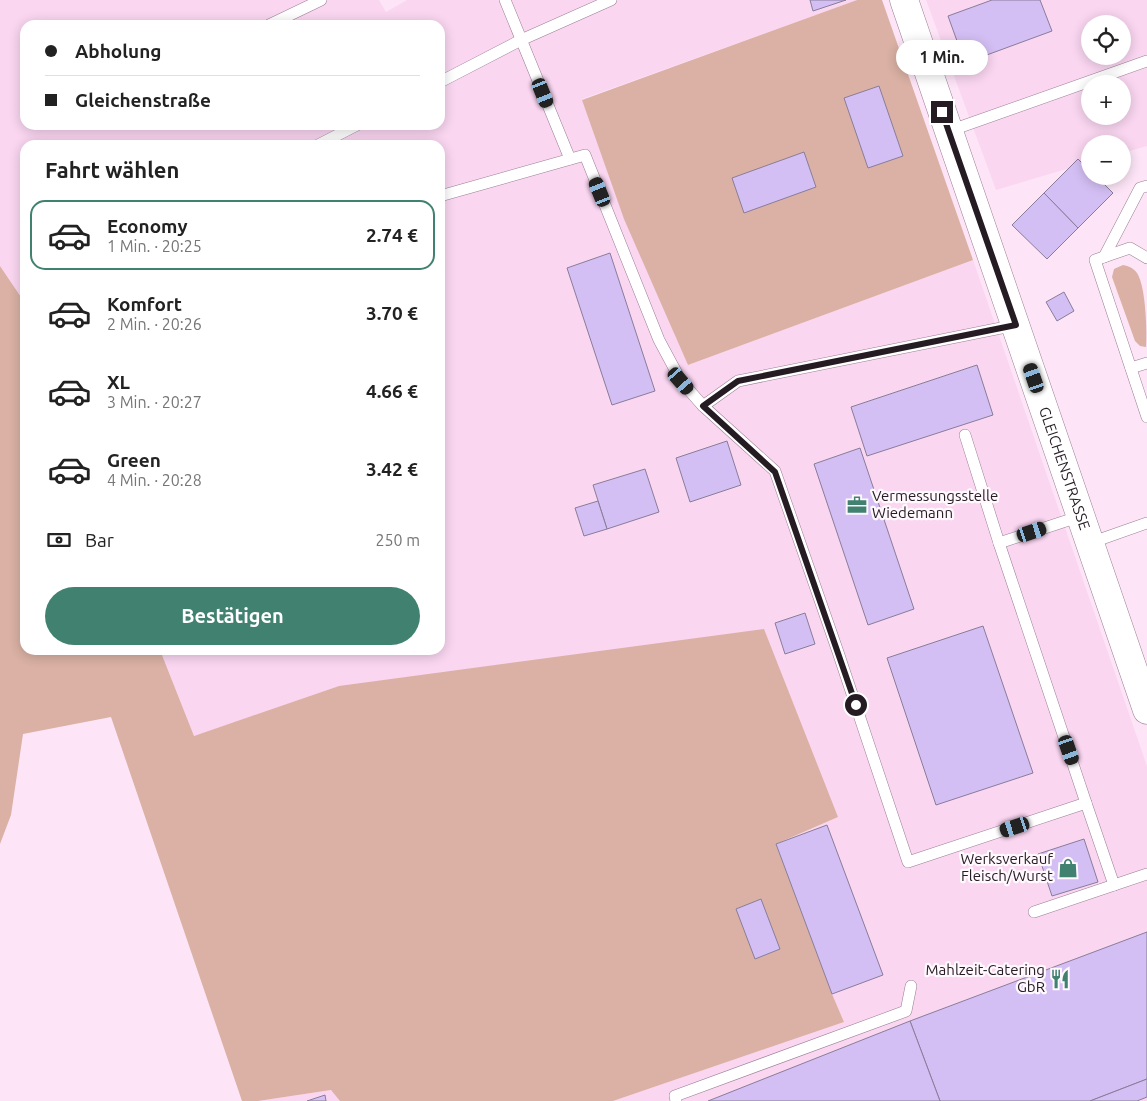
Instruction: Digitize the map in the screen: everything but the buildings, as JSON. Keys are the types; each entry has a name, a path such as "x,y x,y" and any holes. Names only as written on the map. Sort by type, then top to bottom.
{"street":[{"name":"GLEICHENSTRASSE","path":"904,0 1147,710"}],"lane":[{"path":"279,20 321,0"},
{"path":"505,0 570,159"},
{"path":"445,79 521,40 611,0"},
{"path":"949,131 1147,61"},
{"path":"328,140 347,130"},
{"path":"445,195 585,155 659,340 681,381 703,406 775,472 838,652 908,862 1086,803"},
{"path":"1104,257 1140,188 1147,186"},
{"path":"1147,258 1130,248 1095,260 1147,417"},
{"path":"703,406 738,381 1016,325"},
{"path":"1131,368 1147,363"},
{"path":"965,435 1114,885"},
{"path":"1000,543 1081,516"},
{"path":"1090,543 1147,523"},
{"path":"1034,912 1147,874"},
{"path":"676,1101 675,1096 906,1011 911,986"}],"shaded area":[{"path":"0,0 379,0 386,12 407,0 857,0 582,99 688,365 973,260 1147,766 1147,1101 613,1101 844,1022 776,844 838,817 339,686 194,736 162,655 445,655 445,140 20,140 20,296 0,266"},
{"path":"857,0 882,0 973,260 688,365 624,219 582,100"},
{"path":"926,0 1147,0 1147,146 1131,151 1131,135 1081,135 1081,165 996,190"},
{"path":"1123,265 1134,270 1140,280 1145,310 1146,347 1140,346 1135,341 1112,277 1114,269"},
{"path":"0,266 20,296 20,655 162,655 194,736 339,686 764,629 838,817 776,844 844,1022 613,1101 340,1101 331,1090 258,1101 242,1101 111,717 23,734 11,815 0,844"},
{"path":"332,1090 340,1101 258,1101"}],"place":[{"name":"Vermessungsstelle Wiedemann","path":"857,505"},
{"name":"Werksverkauf Fleisch/Wurst","path":"1068,868"},
{"name":"Mahlzeit-Catering GbR","path":"1060,979"}],"route":[{"path":"856,705 775,472 703,406 738,381 1016,325 942,112"}]}
